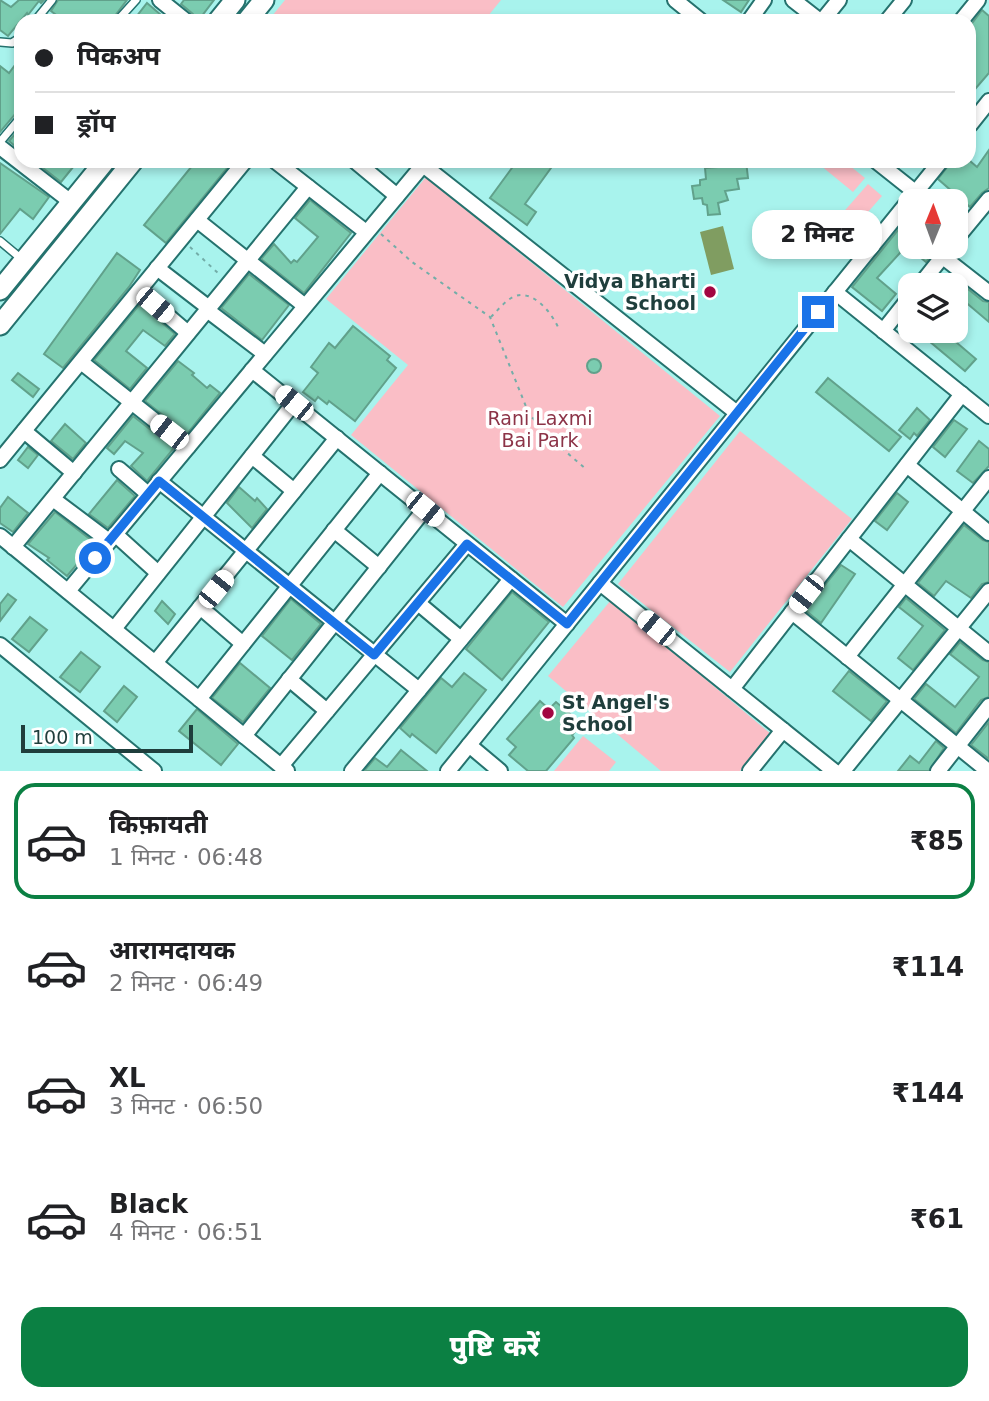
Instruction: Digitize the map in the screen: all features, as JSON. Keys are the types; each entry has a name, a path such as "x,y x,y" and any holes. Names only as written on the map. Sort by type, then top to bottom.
{"street":[{"path":"160,0 177,14"},
{"path":"224,14 235,0"},
{"path":"253,14 264,0"},
{"path":"674,0 690,5"},
{"path":"753,14 764,0"},
{"path":"793,0 812,14"},
{"path":"827,14 839,0"},
{"path":"893,14 904,0"},
{"path":"967,14 978,0"},
{"path":"976,117 989,101"},
{"path":"0,147 14,158"},
{"path":"27,168 71,202"},
{"path":"0,290 99,168"},
{"path":"0,325 127,168"},
{"path":"0,460 239,168"},
{"path":"284,168 373,233"},
{"path":"363,168 397,196"},
{"path":"68,591 305,306 373,233 417,168"},
{"path":"426,168 737,413"},
{"path":"882,168 901,189"},
{"path":"919,189 935,168"},
{"path":"13,547 308,187"},
{"path":"968,224 989,199"},
{"path":"448,771 898,216"},
{"path":"197,220 305,306"},
{"path":"929,273 940,259"},
{"path":"953,259 989,293"},
{"path":"157,268 265,354"},
{"path":"138,291 188,333"},
{"path":"835,292 989,416"},
{"path":"883,331 898,313"},
{"path":"80,362 188,447"},
{"path":"252,370 567,624"},
{"path":"732,689 962,394"},
{"path":"114,629 294,403"},
{"path":"24,431 74,473"},
{"path":"155,663 337,438"},
{"path":"252,456 294,491"},
{"path":"907,465 989,533"},
{"path":"119,469 148,495"},
{"path":"199,699 380,473"},
{"path":"847,657 989,478"},
{"path":"159,481 419,690"},
{"path":"53,499 112,538 158,573"},
{"path":"244,736 425,509"},
{"path":"334,530 379,567"},
{"path":"0,536 284,769 327,711 467,544"},
{"path":"849,539 989,653"},
{"path":"352,771 511,579"},
{"path":"600,583 834,771"},
{"path":"843,771 989,592"},
{"path":"418,603 461,639"},
{"path":"200,607 243,644"},
{"path":"792,612 988,771"},
{"path":"0,645 155,771"},
{"path":"289,679 327,711"},
{"path":"938,771 989,706"},
{"path":"750,771 783,730"},
{"path":"469,745 500,771"}],"lane":[{"path":"41,14 52,0"},
{"path":"123,14 136,0"},
{"path":"0,142 14,125"},
{"path":"0,241 24,261"}],"path":[{"path":"373,233 490,317 529,414 557,444 587,470"},
{"path":"181,239 229,283"},
{"path":"490,317 510,298 526,295 552,315 558,327"}],"green space":[{"path":"285,0 501,0 490,14 274,14"},
{"path":"824,168 853,168 865,178 853,192"},
{"name":"Rani Laxmi Bai Park","path":"426,177 720,416 563,607 351,435 408,365 326,299"},
{"path":"868,184 882,196 854,228 840,216"},
{"path":"740,431 852,519 730,672 618,584"},
{"path":"611,600 771,734 740,771 661,771 548,676"},
{"path":"583,736 616,762 609,771 554,771"}],"shaded area":[{"path":"723,226 734,269 711,275 700,232"}],"building":[{"path":"0,0 11,7 19,0 44,0 41,3 39,1 29,14 14,14 14,29 8,36 0,30"},
{"path":"58,0 127,0 116,14 55,14 51,11"},
{"path":"184,0 214,0 203,14 193,14 181,4"},
{"path":"723,0 749,0 741,12"},
{"path":"147,3 160,14 138,14"},
{"path":"982,10 989,16 989,73 976,88 976,18"},
{"path":"0,66 9,73 14,66 14,115 0,132"},
{"path":"989,150 989,188 970,207 968,189 949,189 938,179 947,168 976,166"},
{"path":"0,163 49,197 33,219 20,209 0,234"},
{"path":"43,168 72,168 61,182"},
{"path":"190,168 227,168 166,243 144,225"},
{"path":"512,168 551,168 525,204 536,212 527,225 490,198"},
{"path":"705,168 747,168 748,178 737,179 739,189 725,191 728,200 718,203 720,214 708,215 707,205 703,204 702,198 694,199 692,186 700,185 700,180 706,179"},
{"path":"310,200 351,233 304,293 261,259 274,244 291,263 294,260 297,262 318,237 295,218"},
{"path":"898,230 898,255 877,278 896,294 882,311 852,287"},
{"path":"117,253 140,270 63,368 44,354"},
{"path":"249,274 289,305 262,340 221,308"},
{"path":"968,289 983,301 989,302 989,322 968,304"},
{"path":"140,304 175,334 165,346 143,330 126,351 147,368 130,389 94,360"},
{"path":"353,326 390,356 387,360 396,368 355,421 329,401 327,404 318,397 315,401 303,392 318,373 311,367 329,343 335,348"},
{"path":"931,343 957,343 976,359 965,371"},
{"path":"591,359 597,359 601,366 597,373 591,373 587,369 587,363"},
{"path":"178,361 194,373 192,375 207,388 210,385 220,393 187,434 145,401"},
{"path":"18,373 39,389 33,397 12,380"},
{"path":"828,378 901,437 889,451 816,392"},
{"path":"917,408 930,420 917,436 914,433 910,439 899,430"},
{"path":"133,416 174,448 147,481 131,466 143,453 125,441 114,454 107,448"},
{"path":"954,420 967,429 945,457 933,447"},
{"path":"65,424 86,443 73,459 51,441"},
{"path":"979,441 989,449 989,466 973,483 957,471"},
{"path":"28,447 38,455 28,468 18,460"},
{"path":"117,480 135,496 108,528 89,514"},
{"path":"239,487 255,501 257,498 267,509 252,528 227,503"},
{"path":"897,493 908,502 887,530 875,521"},
{"path":"8,497 28,513 13,532 0,523 0,508"},
{"path":"55,512 95,543 67,576 47,560 49,558 28,544"},
{"path":"964,525 989,542 989,582 982,584 971,598 946,581 934,596 918,583"},
{"path":"841,565 855,574 821,623 805,610"},
{"path":"512,592 549,622 502,680 466,649"},
{"path":"8,594 16,600 0,621 0,604"},
{"path":"906,598 945,630 913,670 898,658 923,626 899,607"},
{"path":"291,599 321,624 292,660 262,636"},
{"path":"162,601 175,614 168,624 155,611"},
{"path":"30,617 47,630 29,652 12,639"},
{"path":"960,642 989,662 989,697 981,700 956,733 914,699 926,684 955,707 979,677 950,654"},
{"path":"81,652 100,667 80,692 60,677"},
{"path":"240,663 270,688 243,722 212,698"},
{"path":"849,671 887,701 871,721 833,691"},
{"path":"464,673 486,690 436,753 400,728 441,678 452,687"},
{"path":"124,686 137,697 117,722 104,711"},
{"path":"540,701 549,709 556,702 582,724 572,735 574,738 546,771 528,771 509,755 516,747 507,739"},
{"path":"197,709 238,744 221,765 179,731"},
{"path":"989,722 989,759 971,745"},
{"path":"936,741 944,748 929,771 898,771 910,756 919,763"},
{"path":"401,750 427,771 364,771 375,758 387,767"}],"place":[{"name":"Vidya Bharti School","path":"710,292"},
{"name":"St Angel's School","path":"548,713"}],"route":[{"path":"95,558 159,481 374,655 467,544 567,624 818,312"}]}
